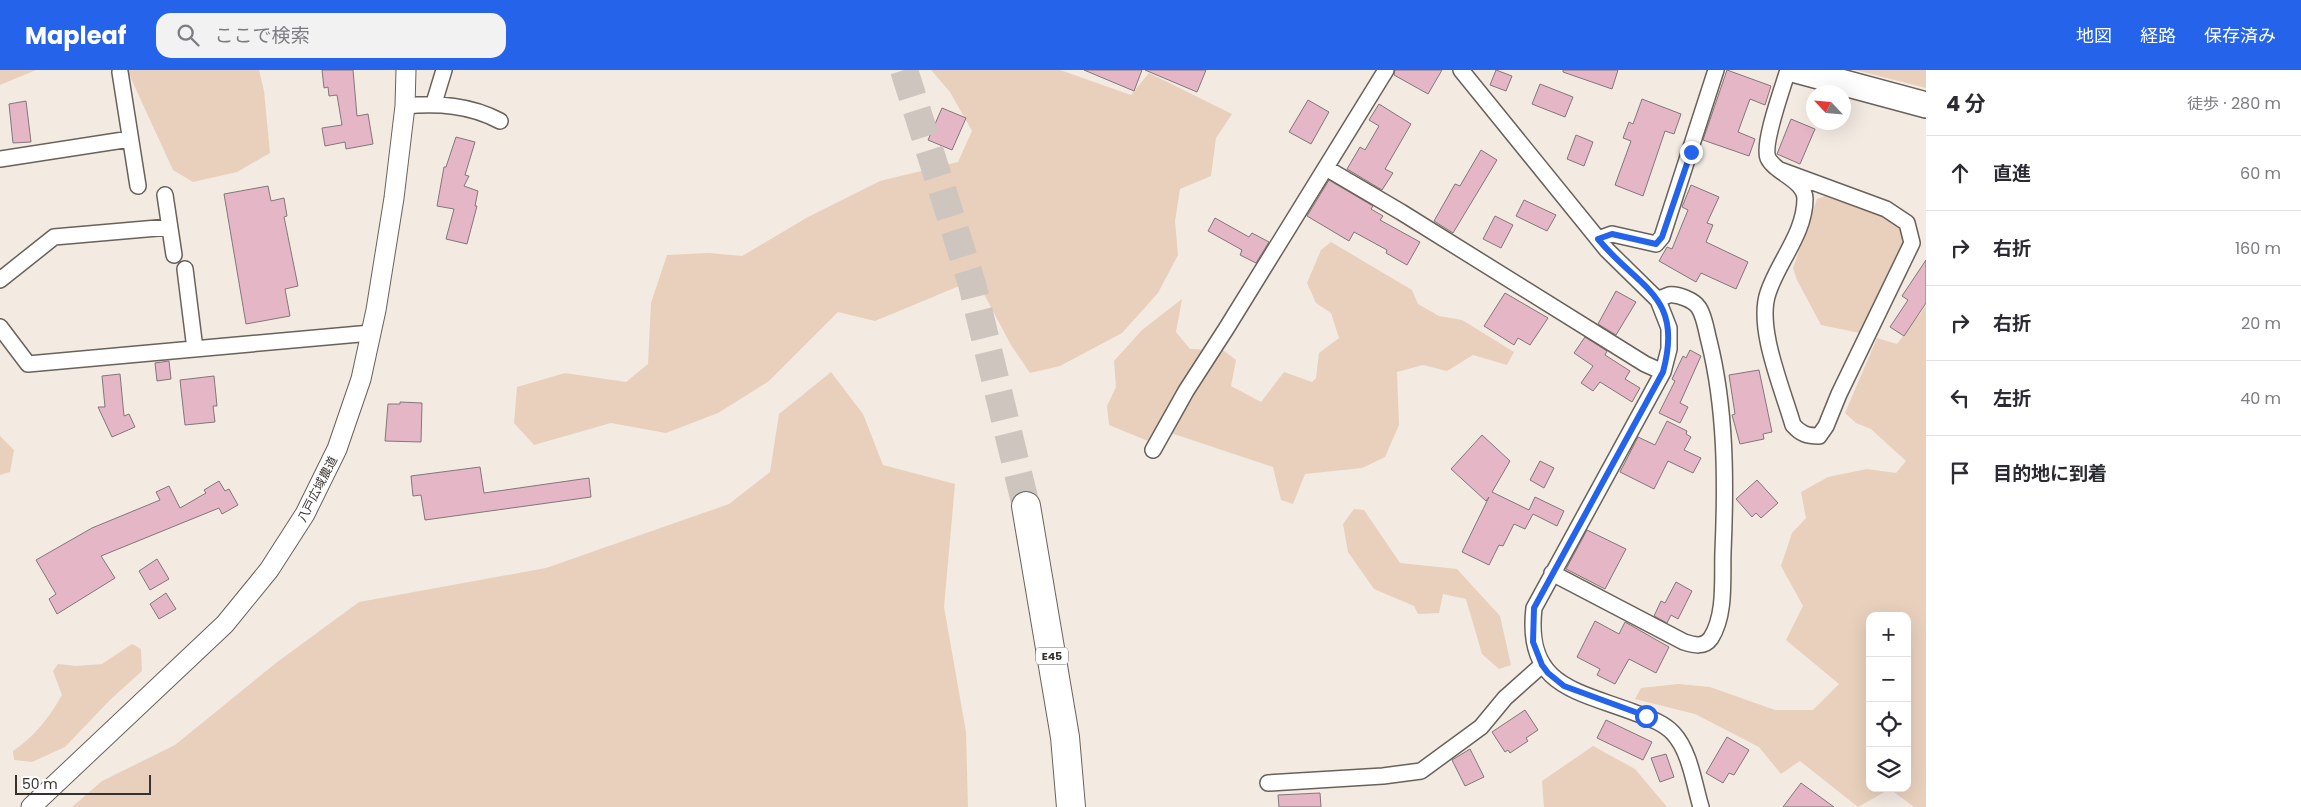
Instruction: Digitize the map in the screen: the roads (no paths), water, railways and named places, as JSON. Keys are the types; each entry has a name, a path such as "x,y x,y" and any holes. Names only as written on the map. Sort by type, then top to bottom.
{"highway":[{"path":"1796,70 1926,105"},
{"name":"E45","path":"1026,506 1066,737 1071,807"}],"street":[{"name":"八戸広域農道","path":"31,807 225,624 269,570 305,514 338,449 361,378 371,333 394,198 405,106 406,70"},
{"path":"434,103 444,70"},
{"path":"1153,450 1186,391 1386,70"},
{"path":"1461,70 1598,239 1616,260 1644,284 1658,300 1669,328 1669,349 1663,372 1534,608 1533,642 1542,665 1564,686 1646,716 1673,733 1684,750 1701,807"},
{"path":"1598,239 1612,234 1656,244 1662,237 1716,70"},
{"path":"1780,170 1886,208 1907,223 1912,243 1839,394 1826,426 1819,436 1808,436 1799,432 1794,425 1765,330 1764,309 1768,294 1801,223 1805,196 1802,189 1780,170 1768,158 1766,145 1788,70"},
{"path":"120,72 138,186"},
{"path":"405,106 434,103 461,107 489,115 500,121"},
{"path":"0,159 130,139"},
{"path":"1326,168 1401,212 1645,364 1663,372"},
{"path":"165,195 174,255"},
{"path":"0,280 54,237 169,227"},
{"path":"185,269 195,349"},
{"path":"1552,572 1684,642 1696,646 1704,644 1711,638 1722,600 1726,479 1716,367 1704,320 1698,306 1686,298 1669,295 1658,300"},
{"path":"0,327 28,364 371,333"},
{"path":"1268,783 1383,776 1421,771 1481,727 1505,698 1542,665"}],"tunnel":[{"path":"904,70 972,284 1026,506"}]}
